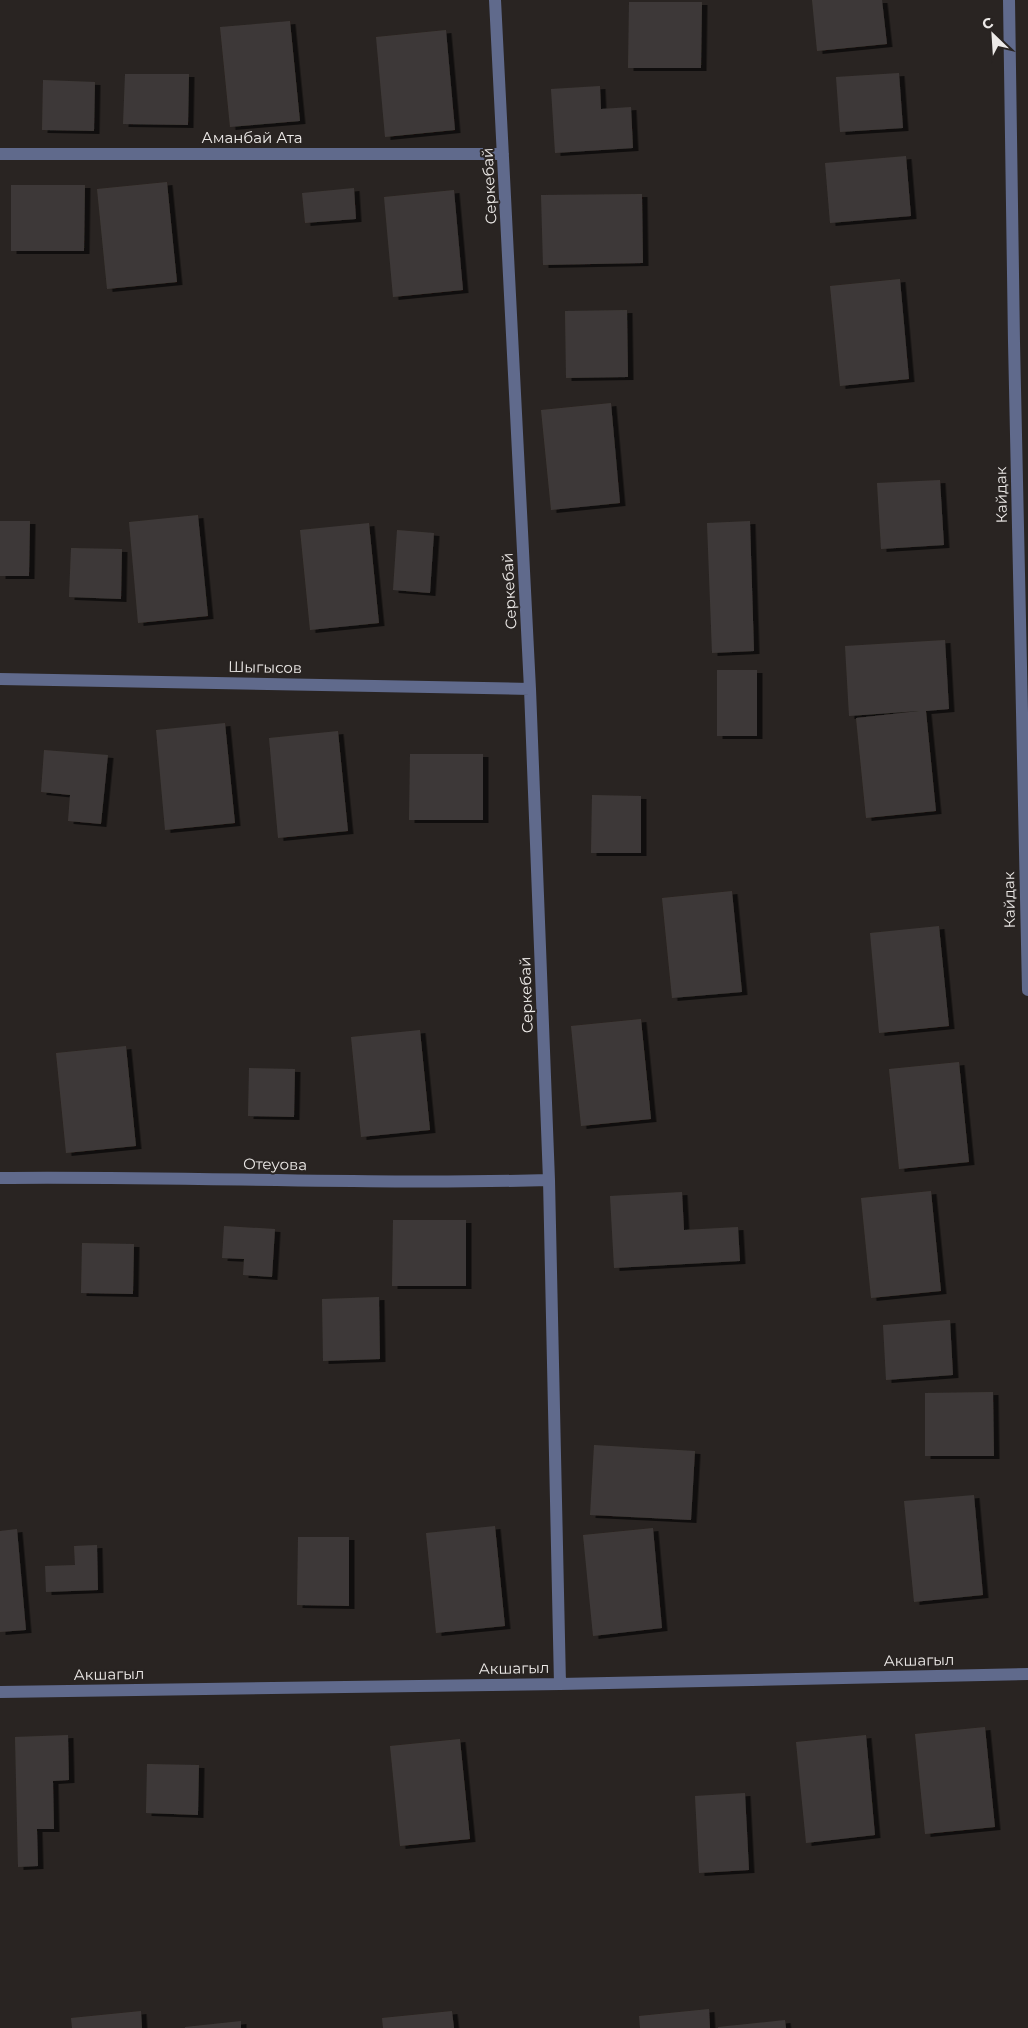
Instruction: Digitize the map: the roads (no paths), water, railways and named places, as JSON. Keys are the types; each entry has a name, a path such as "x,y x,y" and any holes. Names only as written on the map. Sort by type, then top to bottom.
{"street":[{"name":"Серкебай","path":"495,0 530,689 549,1180 560,1684"},
{"name":"Кайдак","path":"1009,0 1014,382 1028,990"},
{"name":"Аманбай Ата","path":"0,154 504,154"},
{"name":"Шыгысов","path":"0,679 530,689"},
{"name":"Отеуова","path":"0,1178 112,1177 337,1182 549,1180"},
{"name":"Акшагыл","path":"0,1692 560,1684 1028,1674"}]}
